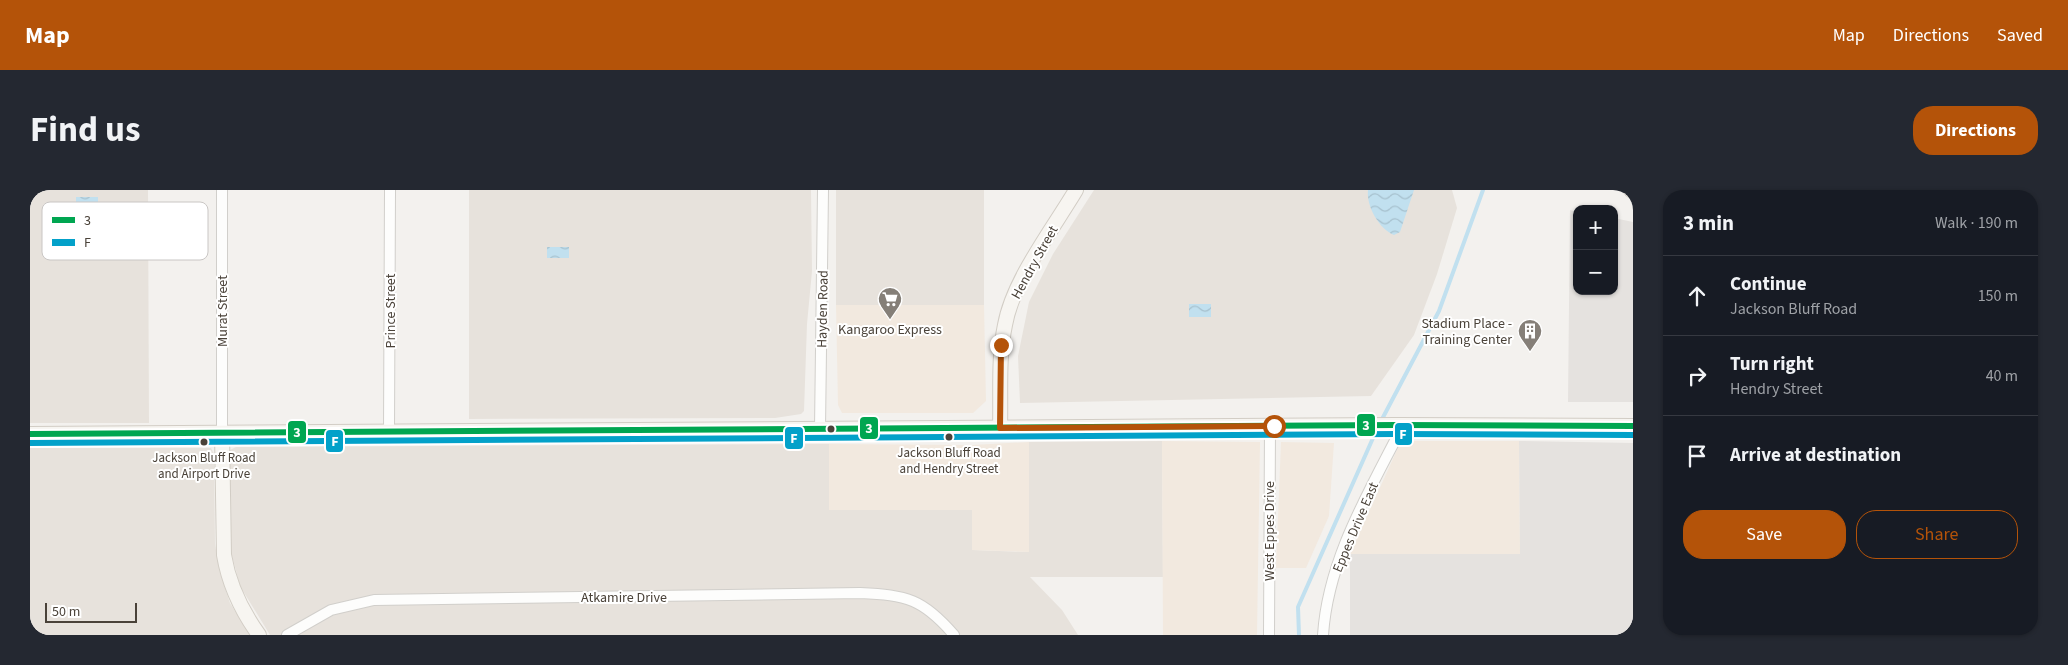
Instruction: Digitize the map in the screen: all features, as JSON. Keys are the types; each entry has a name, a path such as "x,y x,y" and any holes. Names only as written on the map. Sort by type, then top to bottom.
{"street":[{"name":"Murat Street","path":"222,190 222,433"},
{"name":"Prince Street","path":"390,190 390,432"},
{"name":"Hayden Road","path":"820,429 823,190"},
{"name":"Hendry Street","path":"1000,428 1001,345 1010,307 1019,285 1076,190"},
{"path":"30,434 1400,425 1633,426"},
{"name":"Eppes Drive East","path":"1323,635 1329,590 1343,549 1400,425"},
{"name":"West Eppes Drive","path":"1269,635 1270,426"},
{"path":"222,433 224,549 227,573 233,592 259,635"},
{"name":"Atkamire Drive","path":"287,635 331,610 374,600 860,594 903,597 920,604 935,613 954,635"}],"shaded area":[{"path":"30,190 148,190 148,202 42,202 42,260 148,260 149,423 30,423"},
{"path":"469,190 811,190 812,271 807,324 804,411 801,414 775,418 469,419"},
{"path":"836,190 984,190 984,305 836,305"},
{"path":"1094,190 1452,190 1457,208 1437,274 1414,335 1371,396 1020,403 1018,356 1029,302 1053,254"},
{"path":"1570,210 1573,211 1573,295 1618,295 1618,219 1633,222 1633,402 1568,402"},
{"path":"836,305 984,305 986,401 973,413 842,413 838,405"},
{"path":"1162,441 1163,577 1030,577 1062,610 1078,635 270,635 240,586 229,544 228,451 236,447 829,444 829,510 972,510 973,550 1028,552 1029,442"},
{"path":"1162,441 1260,442 1257,635 1163,635"},
{"path":"1401,441 1519,441 1520,554 1350,554"},
{"path":"1519,441 1633,443 1633,635 1350,635 1350,554 1520,554"},
{"path":"1029,442 1029,552 972,550 972,510 829,510 829,444 972,445"},
{"path":"1281,442 1334,443 1329,516 1306,568 1276,568"},
{"path":"30,448 211,448 214,454 215,544 220,573 230,603 250,635 30,635"}],"water":[{"path":"1368,190 1414,190 1400,232 1394,235 1383,228 1371,210"},
{"path":"76,197 98,197 98,202 76,202"},
{"path":"547,247 569,247 569,258 547,258"},
{"path":"1189,304 1211,304 1211,317 1189,317"}],"waterway":[{"path":"1380,423 1439,311 1483,190"},
{"path":"1299,635 1298,607 1377,429"}],"transit line":[{"name":"3","path":"30,434 1397,425 1633,426"},
{"name":"F","path":"30,443 1397,434 1633,435"}],"place":[{"name":"Kangaroo Express","path":"890,320"},
{"name":"Stadium Place - Training Center","path":"1530,352"},
{"name":"Jackson Bluff Road and Hendry Street","path":"949,437"},
{"name":"Jackson Bluff Road and Airport Drive","path":"204,442"}],"route":[{"path":"1001,345 1000,428 1274,426"}]}
